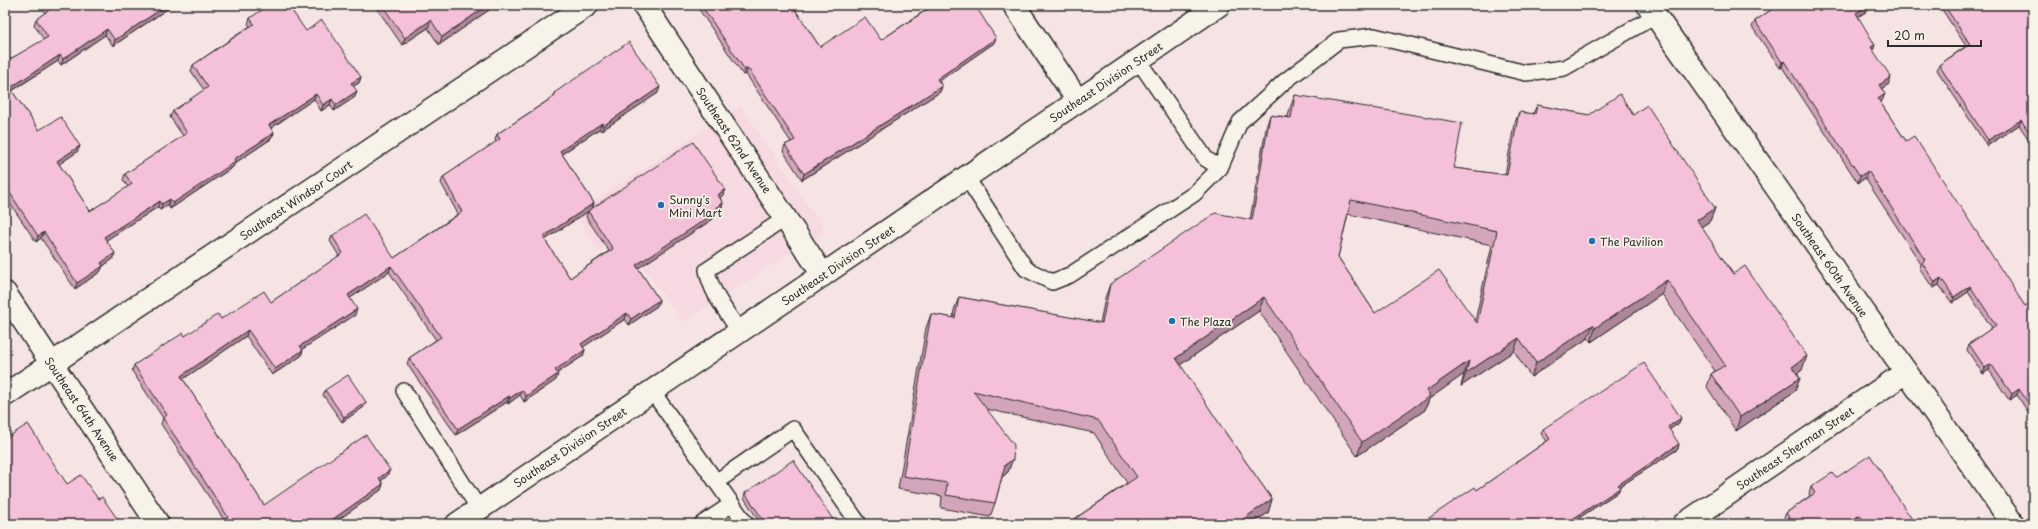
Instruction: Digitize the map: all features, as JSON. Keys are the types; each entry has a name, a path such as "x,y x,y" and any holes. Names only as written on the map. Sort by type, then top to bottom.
{"street":[{"name":"Southeast Windsor Court","path":"5,395 587,5"},
{"name":"Southeast 62nd Avenue","path":"644,5 823,275"},
{"path":"1014,5 1078,101"},
{"name":"Southeast Division Street","path":"456,524 967,178 1219,5"},
{"name":"Southeast 60th Avenue","path":"1651,11 2013,524"},
{"name":"Southeast 64th Avenue","path":"5,293 158,524"},
{"name":"Southeast Sherman Street","path":"1684,524 1906,372"}],"lane":[{"path":"967,178 1026,269 1052,282 1070,275 1194,194 1220,168 1240,122 1284,82 1339,40 1374,36 1526,73 1564,68 1651,11"},
{"path":"1138,60 1206,159 1220,168"},
{"path":"739,331 719,301 709,281 707,270 786,218"},
{"path":"404,391 479,509"},
{"path":"652,391 746,524"},
{"path":"716,482 793,429 859,524"},
{"path":"702,524 732,504"}],"shaded area":[{"path":"741,106 825,231 683,322 621,237 599,251 575,213"}],"building":[{"path":"46,5 80,5 81,7 84,5 167,5 115,40 107,29 63,59 60,55 10,88 39,130 61,117 80,146 57,161 90,211 132,184 125,174 187,133 173,111 208,87 193,65 254,24 250,18 269,5 288,5 306,31 322,20 361,77 351,83 357,91 336,105 332,99 323,105 316,94 269,125 274,133 234,159 235,162 173,203 170,199 162,204 160,201 104,237 115,253 101,263 103,266 77,283 44,232 38,236 8,190 10,189 5,181 5,62 48,37 36,19 49,10"},
{"path":"382,5 488,5 442,37 431,20 405,38"},
{"path":"701,5 792,5 820,47 865,17 881,40 931,7 930,5 975,5 996,38 937,79 942,86 804,174 785,145 795,140 748,68 745,70"},
{"path":"1778,5 1869,5 1856,13 1875,45 1871,47 1891,77 1879,85 1885,94 1878,99 1906,141 1914,136 2025,306 2033,301 2033,410 2019,389 2012,394 1991,364 1985,368 1969,344 1996,325 1970,286 1954,297 1941,278 1935,282 1922,263 1925,260 1868,171 1860,176 1784,61 1782,62 1755,21"},
{"path":"1944,5 2025,5 2032,15 2033,14 2033,138 2021,120 1988,140 1939,65 1970,44"},
{"path":"629,42 660,87 603,126 602,123 560,151 594,203 543,237 570,278 613,249 588,211 693,142 725,189 718,195 723,203 713,210 715,213 636,265 659,300 631,319 627,313 581,344 585,350 555,370 558,374 526,396 522,390 510,398 509,396 458,429 409,358 441,337 391,266 348,295 357,309 300,346 303,350 275,369 248,330 181,376 264,505 366,435 390,470 379,478 383,484 326,524 218,524 228,517 163,418 167,415 134,365 183,333 185,336 218,314 221,319 264,291 271,302 343,253 332,236 364,214 394,258 462,212 443,177 500,139 497,134 555,96 554,93"},
{"path":"1620,94 1633,115 1647,105 1715,208 1697,220 1733,274 1745,266 1807,356 1792,367 1800,378 1740,417 1711,374 1725,365 1667,280 1595,328 1593,325 1536,363 1519,338 1466,373 1469,361 1426,391 1430,396 1362,442 1264,297 1176,358 1272,499 1236,524 1067,524 1137,477 1098,420 973,391 1014,445 1013,459 1005,465 995,503 946,495 947,483 903,476 931,314 955,318 959,297 1102,323 1110,284 1215,213 1252,220 1270,115 1291,118 1295,95 1462,123 1454,168 1507,175 1519,112 1535,114 1537,105 1589,115","holes":["1351,200 1497,231 1477,323 1439,270 1375,313 1338,257"]},
{"path":"1644,363 1681,418 1668,427 1679,444 1618,485 1620,488 1565,524 1420,524 1475,487 1477,490 1550,439 1543,429"},
{"path":"348,375 366,402 344,417 325,390"},
{"path":"28,424 67,484 81,475 98,499 102,497 121,524 5,524 5,439"},
{"path":"1870,455 1915,524 1866,524 1860,515 1846,524 1785,524 1791,520 1786,513 1815,493 1811,487 1832,473 1836,478"},
{"path":"793,460 836,524 766,524 745,493"}],"place":[{"name":"Sunny's Mini Mart","path":"661,205"},
{"name":"The Pavilion","path":"1592,241"},
{"name":"The Plaza","path":"1172,321"}]}
